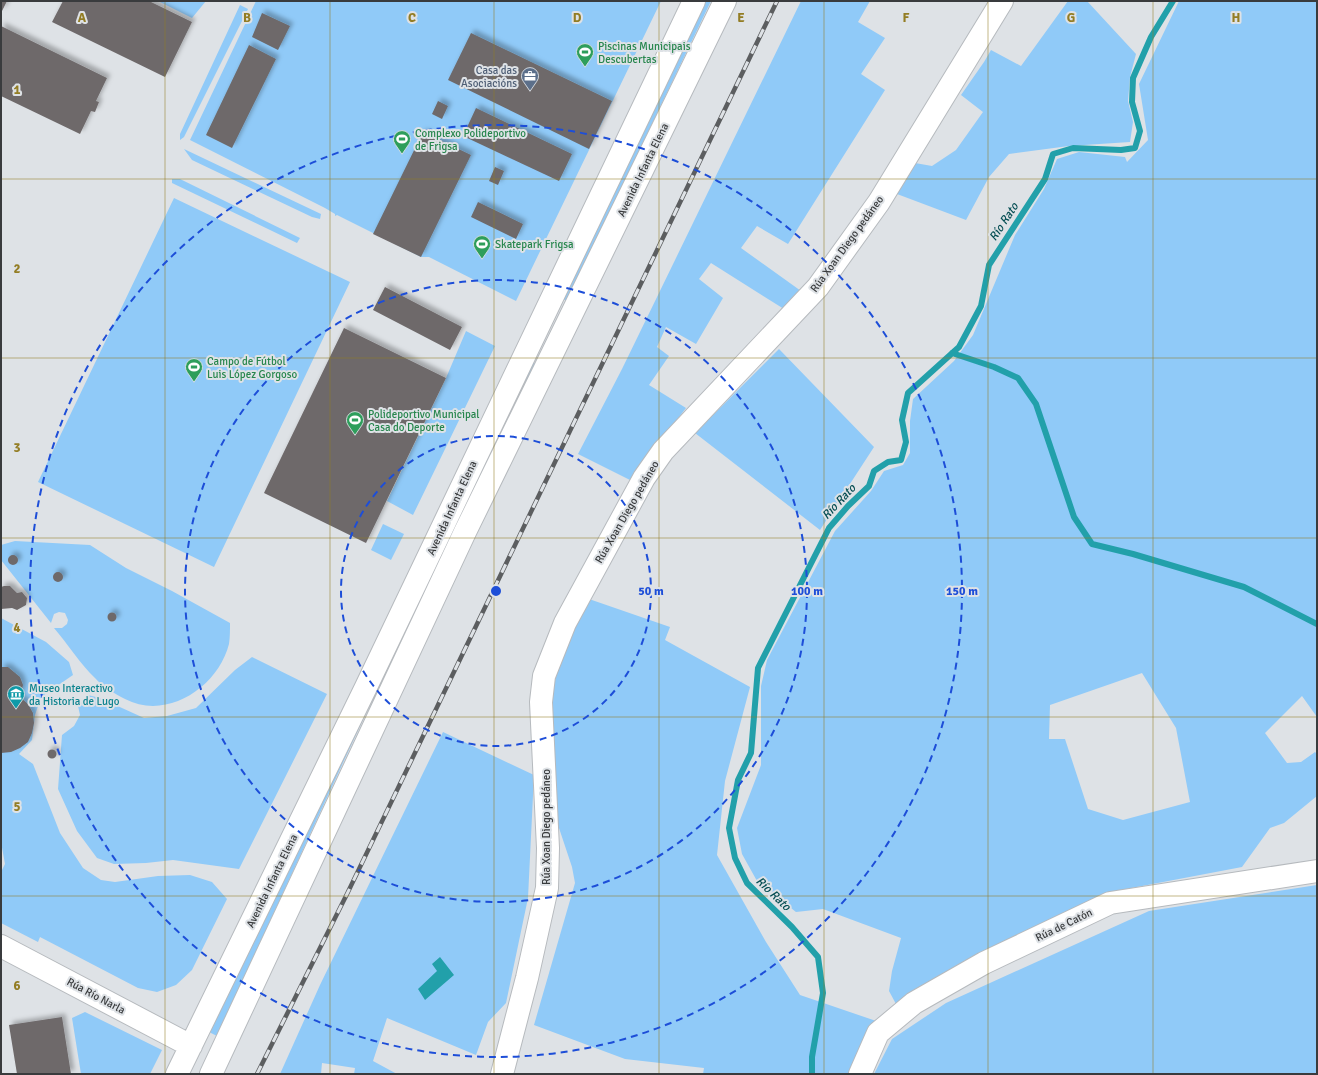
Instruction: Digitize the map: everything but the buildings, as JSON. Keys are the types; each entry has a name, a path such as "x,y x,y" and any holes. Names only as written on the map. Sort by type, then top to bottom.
{"street":[{"name":"Avenida Infanta Elena","path":"177,1074 366,687 694,1"},
{"name":"Avenida Infanta Elena","path":"211,1074 464,532 560,340 725,1"},
{"name":"Rúa Xoan Diego pedáneo","path":"502,1074 547,888 545,768 541,702 544,676 565,623 644,478 663,451 818,287 887,190 1002,1"},
{"path":"537,329 560,340"},
{"path":"366,687 388,695"},
{"name":"Rúa de Catón","path":"860,1074 878,1033 914,1003 984,963 1110,903 1317,871"},
{"name":"Rúa Río Narla","path":"1,946 191,1046"}],"shaded area":[{"path":"158,1 206,1 192,18"},
{"name":"Complexo Polideportivo de Frigsa","path":"256,1 661,1 516,301 429,257 421,257 337,215 335,216 335,214 325,208 190,140"},
{"path":"704,1 711,1 567,301 560,298"},
{"path":"801,1 870,1 858,22 885,38 861,74 885,90 788,244 757,226 741,248 801,291 784,309 711,263 699,279 723,298 696,344 666,327 657,347 669,356 649,385 686,408 630,480 578,454 622,369"},
{"path":"1068,1 1087,1 1136,54 1130,77 1128,101 1133,122 1130,142 1069,146 1009,154 989,177 966,220 897,194 915,163 932,166 956,150 983,112 961,95 991,50 1021,66"},
{"path":"1179,1 1317,1 1317,717 1302,696 1265,733 1287,763 1301,762 1315,752 1317,754 1317,796 1284,823 1270,828 1242,867 1121,890 1062,915 896,1004 889,991 892,971 901,938 823,909 796,912 757,881 742,854 737,828 761,765 761,686 767,660 835,531 871,491 884,471 903,465 910,453 910,421 913,399 954,361 973,335 1015,235 1044,189 1057,159 1079,152 1125,157 1127,162 1148,140 1139,84","holes":["1142,673 1176,728 1190,802 1123,820 1088,809 1065,739 1049,739 1050,705"]},
{"path":"240,5 248,9 184,137 180,140 180,134"},
{"path":"184,149 321,214 320,219 312,217 192,160"},
{"path":"172,179 180,179 300,238 297,243 172,183"},
{"name":"Campo de Fútbol Luis López Gorgoso","path":"174,198 350,282 214,567 38,482"},
{"path":"466,331 495,346 413,515 387,501 446,378"},
{"path":"779,349 874,447 820,530 695,433"},
{"path":"531,361 536,364 400,649 393,646"},
{"path":"383,524 404,534 391,560 371,550"},
{"path":"15,541 90,545 126,568 230,623 229,644 223,660 214,674 202,686 189,696 173,703 157,706 141,705 117,695 101,684 90,673 54,628 62,628 67,624 68,620 65,613 59,612 54,614 51,623 1,560 1,545"},
{"path":"589,599 670,627 665,640 750,687 725,781 717,855 766,942 800,995 882,1023 853,1074 703,1074 704,1068 625,1059 534,1025 575,883 572,867 555,816 552,692 564,647"},
{"path":"1,618 46,642 69,662 73,675 41,697 35,715 32,740 19,754 33,764 60,833 83,868 101,880 115,882 158,876 190,875 212,882 227,899 192,970 176,985 157,992 138,988 40,937 38,942 1,923 1,872 5,864 1,842"},
{"path":"252,657 327,694 239,869 173,860 114,864 97,858 77,831 58,789 62,735 74,726 80,715 78,706 88,695 100,698 144,718 167,716 196,708 235,670"},
{"path":"360,712 366,713 217,1036 209,1032"},
{"path":"443,732 534,775 528,898 506,1003 488,1022 476,1055 387,1018 373,1061 397,1074 354,1074 355,1068 322,1063 321,1074 280,1074 320,985"},
{"path":"1317,885 1317,1074 874,1074 892,1039 946,1003 1149,911"},
{"path":"440,957 454,975 425,1000 418,989 437,971 432,964"},
{"path":"85,1012 162,1050 150,1074 81,1074 72,1018"}],"waterway":[{"name":"Río Rato","path":"812,1074 812,1057 823,993 818,957 792,927 747,883 735,858 729,828 738,780 751,753 758,668 829,528 848,506 869,486 874,471 888,462 901,460 906,442 902,420 908,393 959,347 981,306 989,265 1045,179 1053,154 1073,148 1121,150 1135,148 1140,131 1132,102 1133,78 1151,37 1173,1"},
{"path":"952,353 994,367 1018,378 1036,404 1074,517 1092,544 1133,554 1244,587 1317,624"}],"railway":[{"path":"257,1074 347,894 777,1"}],"place":[{"name":"Piscinas Municipais Descubertas","path":"585,67"},
{"name":"Casa das Asociacións","path":"530,91"},
{"name":"Complexo Polideportivo de Frigsa","path":"402,154"},
{"name":"Skatepark Frigsa","path":"482,259"},
{"name":"Campo de Fútbol Luis López Gorgoso","path":"194,382"},
{"name":"Polideportivo Municipal Casa do Deporte","path":"355,435"},
{"name":"Museo Interactivo da Historia de Lugo","path":"16,709"}]}
